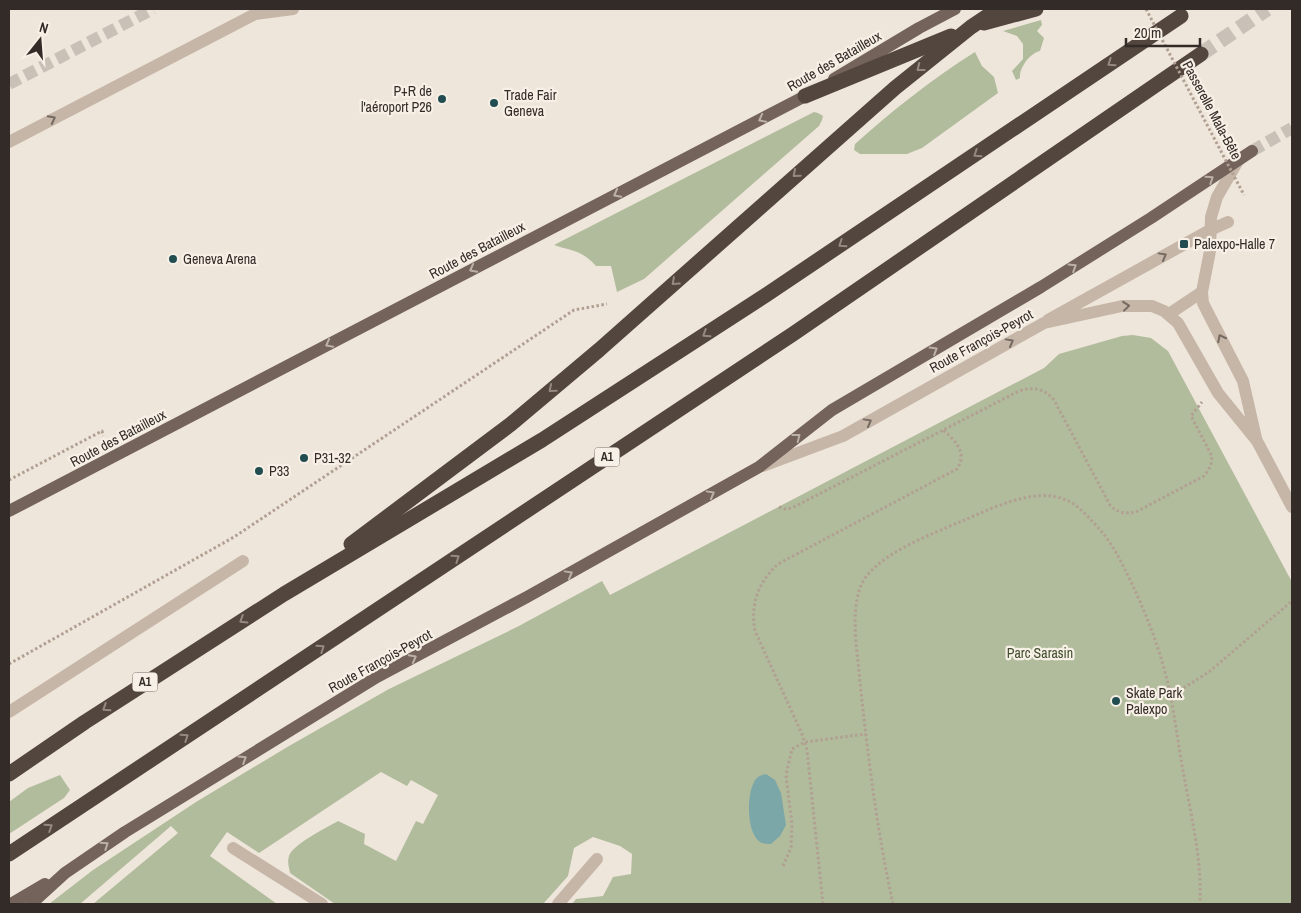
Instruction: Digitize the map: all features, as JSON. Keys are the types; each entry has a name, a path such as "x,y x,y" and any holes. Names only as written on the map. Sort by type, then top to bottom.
{"highway":[{"path":"284,594 511,424 599,350 895,88 971,27 998,9"},
{"path":"805,96 971,27 1036,9"},
{"name":"A1","path":"9,774 108,706 284,594 542,440 822,258 1181,16"},
{"name":"A1","path":"9,854 776,344 1201,54"}],"main road":[{"name":"Route des Batailleux","path":"9,511 805,96 919,28 955,9"},
{"name":"Route François-Peyrot","path":"31,904 65,873 125,832 377,677 527,597 758,467 832,410 1041,287 1151,218 1252,151"},
{"path":"11,904 65,873"}],"street":[{"path":"9,142 255,14 293,9"},
{"name":"Route François-Peyrot","path":"1239,159 1218,197 1211,217 1210,251 1202,292 1207,311 1243,381 1257,441"},
{"path":"1044,323 1210,230 1228,222"},
{"path":"1169,314 1202,292"},
{"name":"Route François-Peyrot","path":"758,467 842,436 1044,323 1122,306 1152,306 1169,314 1178,323 1218,393 1257,441 1292,507"},
{"path":"9,712 243,560"},
{"path":"233,848 322,904"},
{"path":"558,904 597,859"}],"path":[{"name":"Passerelle Mala-Bête","path":"1146,9 1244,194"},
{"path":"9,664 234,537 574,310 607,304"},
{"path":"780,507 785,509 792,508 1025,388 1034,388 1046,392 1054,400 1110,505 1118,512 1136,512 1207,473 1212,462 1212,456 1191,416 1202,401"},
{"path":"823,904 805,742 755,630 754,610 759,588 766,575 784,560 953,472 959,466 962,454 957,443 943,430"},
{"path":"9,480 102,431 103,436"},
{"path":"893,904 876,811 866,734 855,613 860,589 866,577 879,564 912,544 983,512 1037,495 1050,495 1070,501 1103,532 1120,559 1159,650 1170,696 1195,835 1200,882 1200,904"},
{"path":"1170,696 1208,672 1292,602"},
{"path":"783,866 791,848 792,825 786,775 792,749 805,742 866,734"}],"green space":[{"path":"1041,20 1042,25 1037,31 1044,38 1040,51 1036,52 1026,61 1021,70 1020,78 1016,80 1012,71 1023,59 1023,44 1017,36 1003,31"},
{"path":"975,52 982,66 994,77 998,93 922,148 907,154 860,154 854,150 855,144 898,107 943,73"},
{"path":"814,112 823,116 819,126 644,279 617,292 611,266 596,266 581,254 554,245"},
{"name":"Parc Sarasin","path":"1133,335 1151,338 1168,351 1292,582 1292,904 572,904 576,899 603,896 613,877 631,874 632,854 620,846 593,837 574,848 568,876 543,904 335,904 290,873 288,860 292,851 338,821 365,834 364,844 396,861 416,821 423,824 438,795 411,780 407,786 381,772 259,853 227,832 210,856 277,904 93,904 178,833 171,826 80,904 49,904 93,870 196,802 389,689 517,627 602,581 610,595 1044,368 1059,354 1122,336"},
{"path":"60,775 70,790 64,798 9,834 9,802 28,788"}],"water":[{"path":"766,774 775,780 781,793 786,825 780,836 771,844 761,843 755,837 749,812 750,793 753,785 758,777"}],"tunnel":[{"path":"9,84 153,9"},
{"path":"1201,54 1267,9"},
{"path":"1252,151 1292,128"}],"place":[{"name":"P+R de l'aéroport P26","path":"442,99"},
{"name":"Trade Fair Geneva","path":"494,103"},
{"name":"Palexpo-Halle 7","path":"1184,244"},
{"name":"Geneva Arena","path":"173,259"},
{"name":"P31-32","path":"304,458"},
{"name":"P33","path":"259,471"},
{"name":"Skate Park Palexpo","path":"1116,701"}]}
